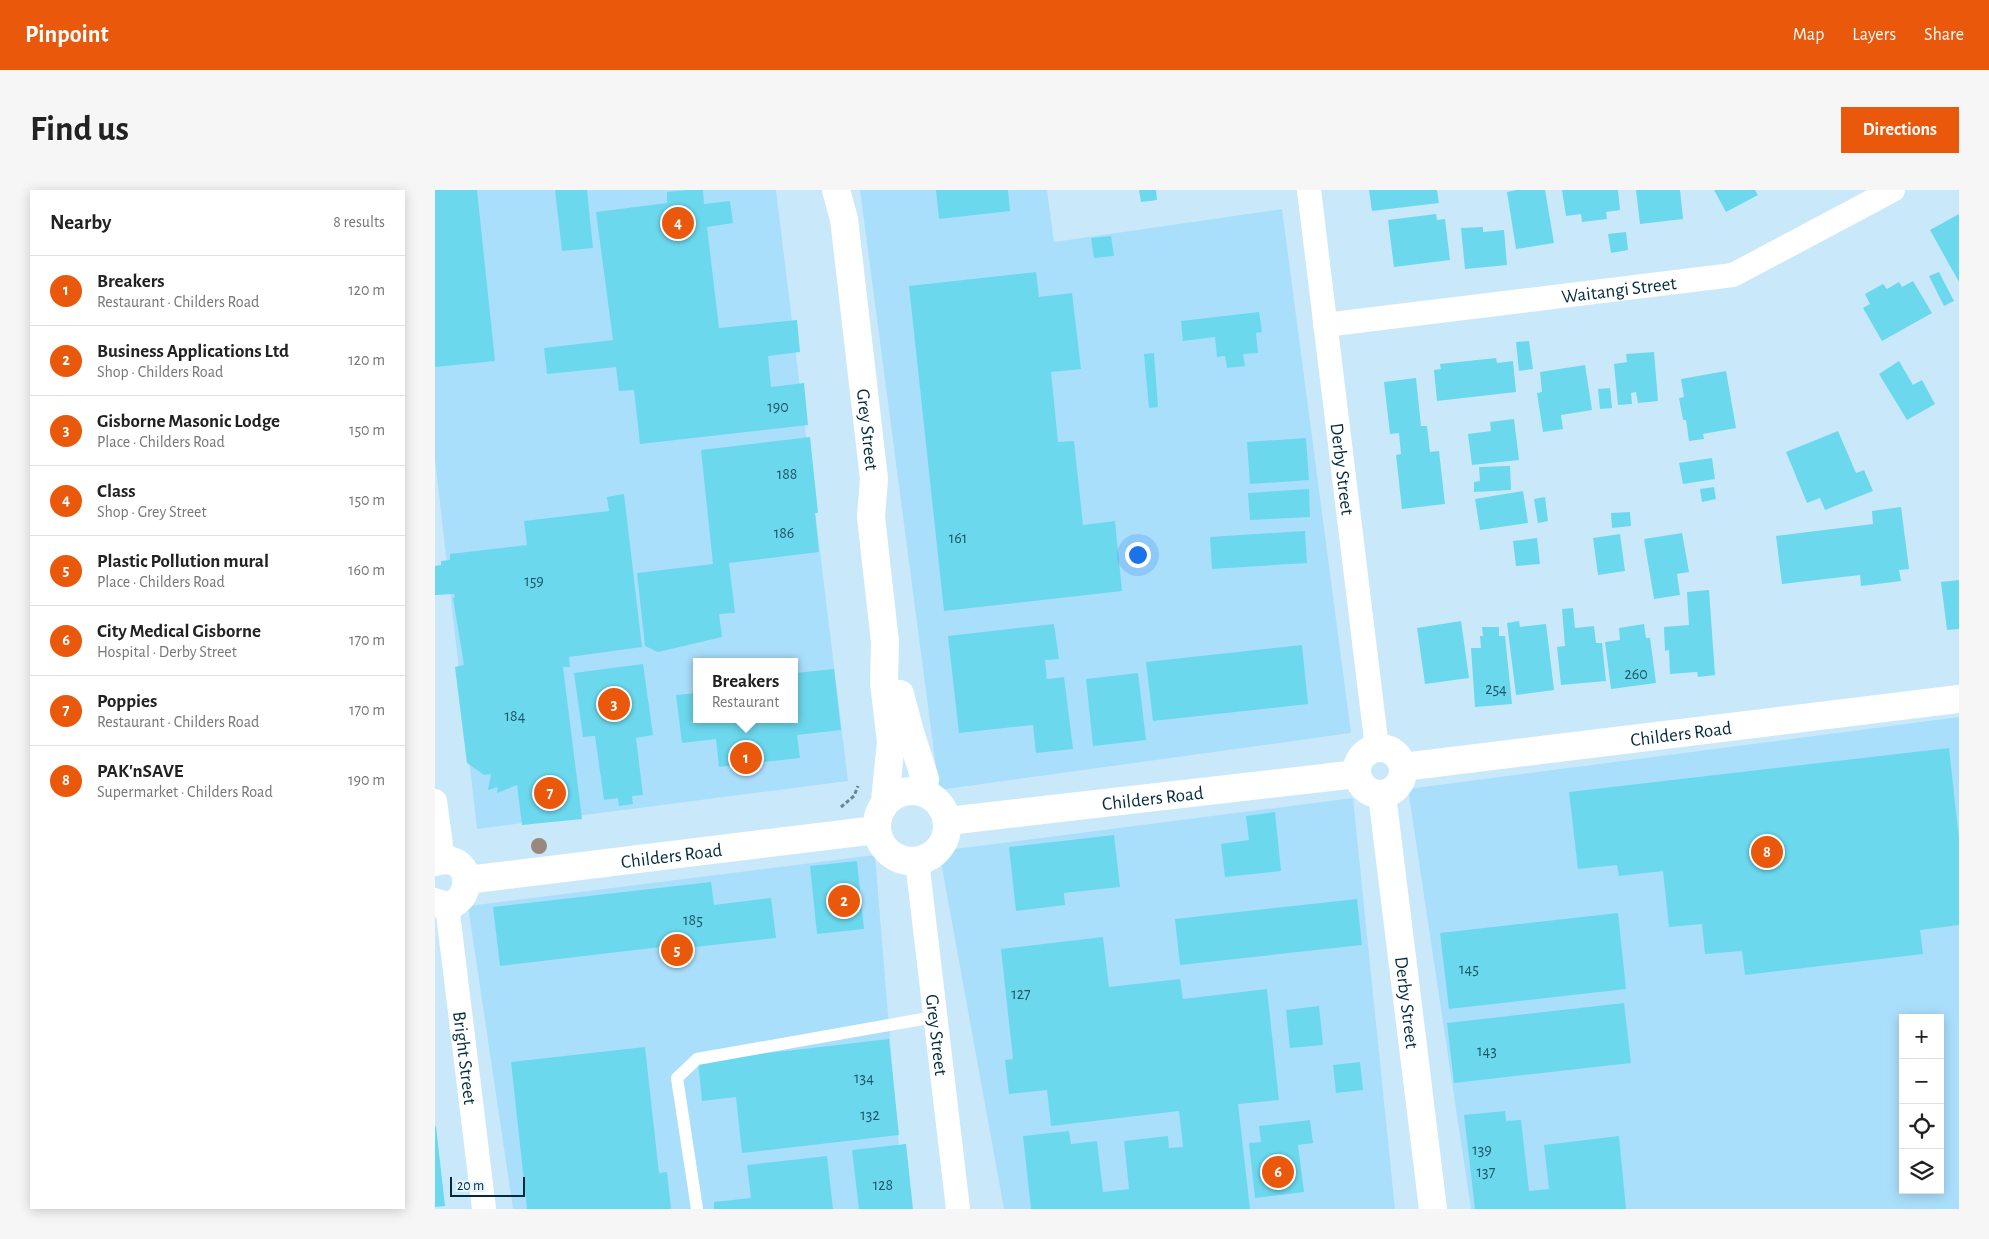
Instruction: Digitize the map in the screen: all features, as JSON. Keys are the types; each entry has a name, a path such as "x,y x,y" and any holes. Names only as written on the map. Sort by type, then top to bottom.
{"street":[{"name":"Grey Street","path":"836,190 844,219"},
{"name":"Grey Street","path":"845,190 844,219 874,479 871,517 885,642 884,683 891,742 885,801"},
{"name":"Derby Street","path":"1309,190 1377,748"},
{"name":"Waitangi Street","path":"1325,326 1733,275 1893,190"},
{"name":"Grey Street","path":"885,642 909,732 925,778 922,792"},
{"name":"Childers Road","path":"1403,767 1959,699"},
{"path":"1377,748 1389,750 1401,760 1403,767 1403,776 1400,783 1394,790 1382,794 1373,794 1367,790 1358,780 1357,774 1359,761 1363,755 1369,749 1377,748"},
{"name":"Childers Road","path":"948,821 1357,774"},
{"path":"911,791 931,795 938,802 948,821 948,832 940,848 933,854 917,861 895,857 881,843 877,830 876,819 885,801 891,796 911,791"},
{"name":"Derby Street","path":"1382,794 1433,1209"},
{"path":"435,801 439,861 452,861 459,865 465,872 467,880 467,889 462,897 455,903 441,904"},
{"name":"Childers Road","path":"467,880 877,830"},
{"name":"Grey Street","path":"917,861 958,1209"},
{"name":"Bright Street","path":"441,904 484,1209"}],"lane":[{"path":"697,1209 677,1078 697,1059 934,1017"}],"shaded area":[{"path":"435,190 776,190 848,781 477,829 435,459"},
{"path":"860,190 1047,190 1054,242 1282,209 1351,733 939,790"},
{"path":"1959,717 1959,1209 1471,1209 1408,789"},
{"path":"1353,798 1395,1209 1004,1209 939,851"},
{"path":"875,855 904,1209 513,1209 468,906"}],"building":[{"path":"435,190 477,190 495,361 435,367"},
{"path":"555,190 587,190 593,248 562,251"},
{"path":"703,190 704,204 730,201 733,223 707,227 719,328 797,320 800,352 768,356 771,387 804,383 808,425 640,444 634,390 619,391 616,367 547,374 544,348 613,340 596,212 667,203 667,192"},
{"path":"936,190 1008,190 1010,211 939,219"},
{"path":"1139,190 1156,190 1157,200 1141,202"},
{"path":"1369,190 1437,190 1439,203 1372,211"},
{"path":"1516,190 1545,190 1554,243 1516,249 1507,192"},
{"path":"1562,190 1618,190 1620,210 1606,212 1607,219 1582,222 1581,214 1566,216"},
{"path":"1636,190 1680,190 1683,219 1640,224"},
{"path":"1714,190 1755,190 1758,195 1726,212"},
{"path":"1436,214 1437,220 1445,219 1450,260 1394,267 1388,220"},
{"path":"1959,214 1959,282 1930,230"},
{"path":"1483,227 1483,232 1504,230 1507,265 1465,269 1461,228"},
{"path":"1626,232 1628,250 1611,253 1608,234"},
{"path":"1111,236 1114,256 1094,258 1091,238"},
{"path":"1036,272 1039,297 1072,293 1081,369 1051,372 1058,442 1074,441 1083,525 1115,521 1122,591 944,611 909,286"},
{"path":"1939,272 1954,301 1944,306 1929,276"},
{"path":"1913,281 1932,313 1882,341 1863,308 1870,304 1865,294 1883,284 1887,289 1899,282 1902,287"},
{"path":"1259,312 1262,332 1256,333 1258,353 1243,354 1245,366 1227,368 1225,356 1217,357 1215,337 1183,341 1181,321"},
{"path":"1529,341 1533,369 1519,371 1516,342"},
{"path":"1654,352 1658,401 1638,403 1636,392 1631,393 1632,404 1618,405 1614,364 1627,362 1626,354"},
{"path":"1154,353 1158,407 1149,408 1144,354"},
{"path":"1496,358 1497,363 1513,361 1516,392 1437,401 1434,370 1441,369 1440,364"},
{"path":"1899,361 1913,385 1922,380 1935,404 1907,420 1879,374"},
{"path":"1585,365 1592,410 1561,415 1563,429 1543,432 1537,393 1542,392 1540,372"},
{"path":"1726,371 1736,428 1703,434 1704,439 1689,441 1686,420 1683,420 1679,398 1684,397 1681,379"},
{"path":"1416,378 1421,426 1427,426 1430,452 1439,451 1445,504 1402,509 1396,455 1401,454 1399,433 1390,434 1384,382"},
{"path":"1610,388 1612,408 1600,409 1598,389"},
{"path":"1514,419 1519,460 1472,465 1468,434 1491,431 1490,422"},
{"path":"1838,431 1856,473 1864,470 1873,491 1825,510 1820,498 1807,503 1786,452"},
{"path":"810,437 818,513 815,513 819,552 729,563 735,613 719,614 722,637 658,652 645,646 637,573 713,564 701,450"},
{"path":"1306,438 1309,480 1250,484 1247,442"},
{"path":"1712,458 1715,479 1683,484 1679,463"},
{"path":"1510,466 1511,490 1474,492 1474,482 1480,481 1479,467"},
{"path":"1714,487 1716,499 1702,502 1700,489"},
{"path":"1309,489 1310,517 1250,520 1248,493"},
{"path":"1523,491 1528,523 1480,530 1475,499"},
{"path":"624,494 642,647 569,657 570,667 563,667 582,819 522,825 517,785 497,793 498,787 488,790 491,774 484,775 467,763 455,667 464,665 453,598 455,597 454,594 435,595 435,566 441,565 441,561 450,560 450,554 527,545 524,521 609,511 607,497"},
{"path":"1545,497 1548,521 1538,523 1534,499"},
{"path":"1901,507 1909,569 1899,570 1901,581 1861,586 1860,575 1782,584 1776,536 1873,524 1872,511"},
{"path":"1630,512 1631,526 1612,528 1611,513"},
{"path":"1305,531 1307,563 1212,569 1210,537"},
{"path":"1682,533 1689,572 1677,574 1680,595 1654,599 1644,539"},
{"path":"1620,534 1625,571 1598,575 1593,538"},
{"path":"1537,538 1540,564 1516,566 1513,541"},
{"path":"1959,580 1959,629 1947,630 1941,582"},
{"path":"1709,590 1715,675 1698,677 1697,672 1670,674 1669,650 1665,651 1664,627 1689,625 1687,592"},
{"path":"1573,608 1575,628 1594,626 1596,643 1602,643 1606,681 1561,685 1557,647 1565,646 1562,609"},
{"path":"1461,621 1469,678 1425,684 1417,628"},
{"path":"1519,621 1520,627 1546,624 1554,690 1516,695 1507,623"},
{"path":"1054,624 1059,659 1045,660 1047,679 1064,677 1073,749 1036,753 1033,725 959,733 948,636"},
{"path":"1644,624 1646,638 1650,638 1656,683 1611,689 1605,642 1620,640 1619,628"},
{"path":"1482,627 1499,627 1499,636 1505,636 1512,704 1475,707 1471,648 1481,648 1480,636 1483,636"},
{"path":"1302,645 1308,704 1153,721 1146,662"},
{"path":"643,664 653,735 636,738 643,795 632,796 633,804 619,806 618,798 604,800 595,736 583,737 574,673"},
{"path":"834,669 841,730 797,735 800,758 719,767 716,739 682,743 676,695 693,693 693,723 798,723 798,673"},
{"path":"1138,673 1146,740 1093,746 1086,679"},
{"path":"1949,748 1959,839 1959,925 1920,930 1923,954 1745,975 1742,951 1705,954 1702,924 1669,927 1663,871 1619,876 1617,865 1578,869 1569,792"},
{"path":"1275,812 1281,871 1225,877 1221,844 1249,840 1246,816"},
{"path":"1114,835 1120,887 1064,893 1065,905 1016,911 1009,847"},
{"path":"857,861 864,929 817,934 810,866"},
{"path":"711,882 714,905 771,898 776,938 686,948 686,944 500,966 493,907"},
{"path":"1357,899 1362,945 1180,965 1175,919"},
{"path":"1618,913 1626,989 1449,1009 1440,933"},
{"path":"1103,937 1109,987 1180,979 1183,999 1267,989 1279,1100 1238,1104 1250,1209 1031,1209 1023,1136 1069,1131 1071,1144 1097,1141 1103,1192 1129,1189 1124,1141 1168,1136 1169,1148 1183,1147 1179,1111 1051,1126 1047,1090 1009,1094 1005,1060 1013,1059 1001,949"},
{"path":"1624,1003 1631,1063 1454,1083 1447,1023"},
{"path":"1319,1006 1323,1045 1290,1048 1286,1010"},
{"path":"889,1039 899,1135 742,1153 736,1097 702,1101 698,1061"},
{"path":"645,1047 659,1173 667,1172 671,1209 527,1209 511,1062"},
{"path":"1360,1062 1363,1090 1336,1093 1333,1065"},
{"path":"1505,1111 1506,1121 1521,1120 1529,1191 1549,1189 1544,1145 1619,1136 1626,1209 1475,1209 1464,1115"},
{"path":"1310,1120 1313,1143 1298,1145 1304,1192 1255,1198 1249,1143 1261,1142 1259,1126"},
{"path":"435,1127 445,1206 435,1207"},
{"path":"906,1144 913,1209 859,1209 852,1150"},
{"path":"827,1156 833,1209 714,1209 714,1202 751,1198 747,1165"}],"place":[{"name":"Class","path":"678,223"},
{"name":"Gisborne Masonic Lodge","path":"614,704"},
{"name":"Breakers","path":"746,758"},
{"name":"Poppies","path":"550,793"},
{"name":"PAK'nSAVE","path":"1767,852"},
{"name":"Business Applications Ltd","path":"844,901"},
{"name":"Plastic Pollution mural","path":"677,950"},
{"name":"City Medical Gisborne","path":"1278,1172"}]}
